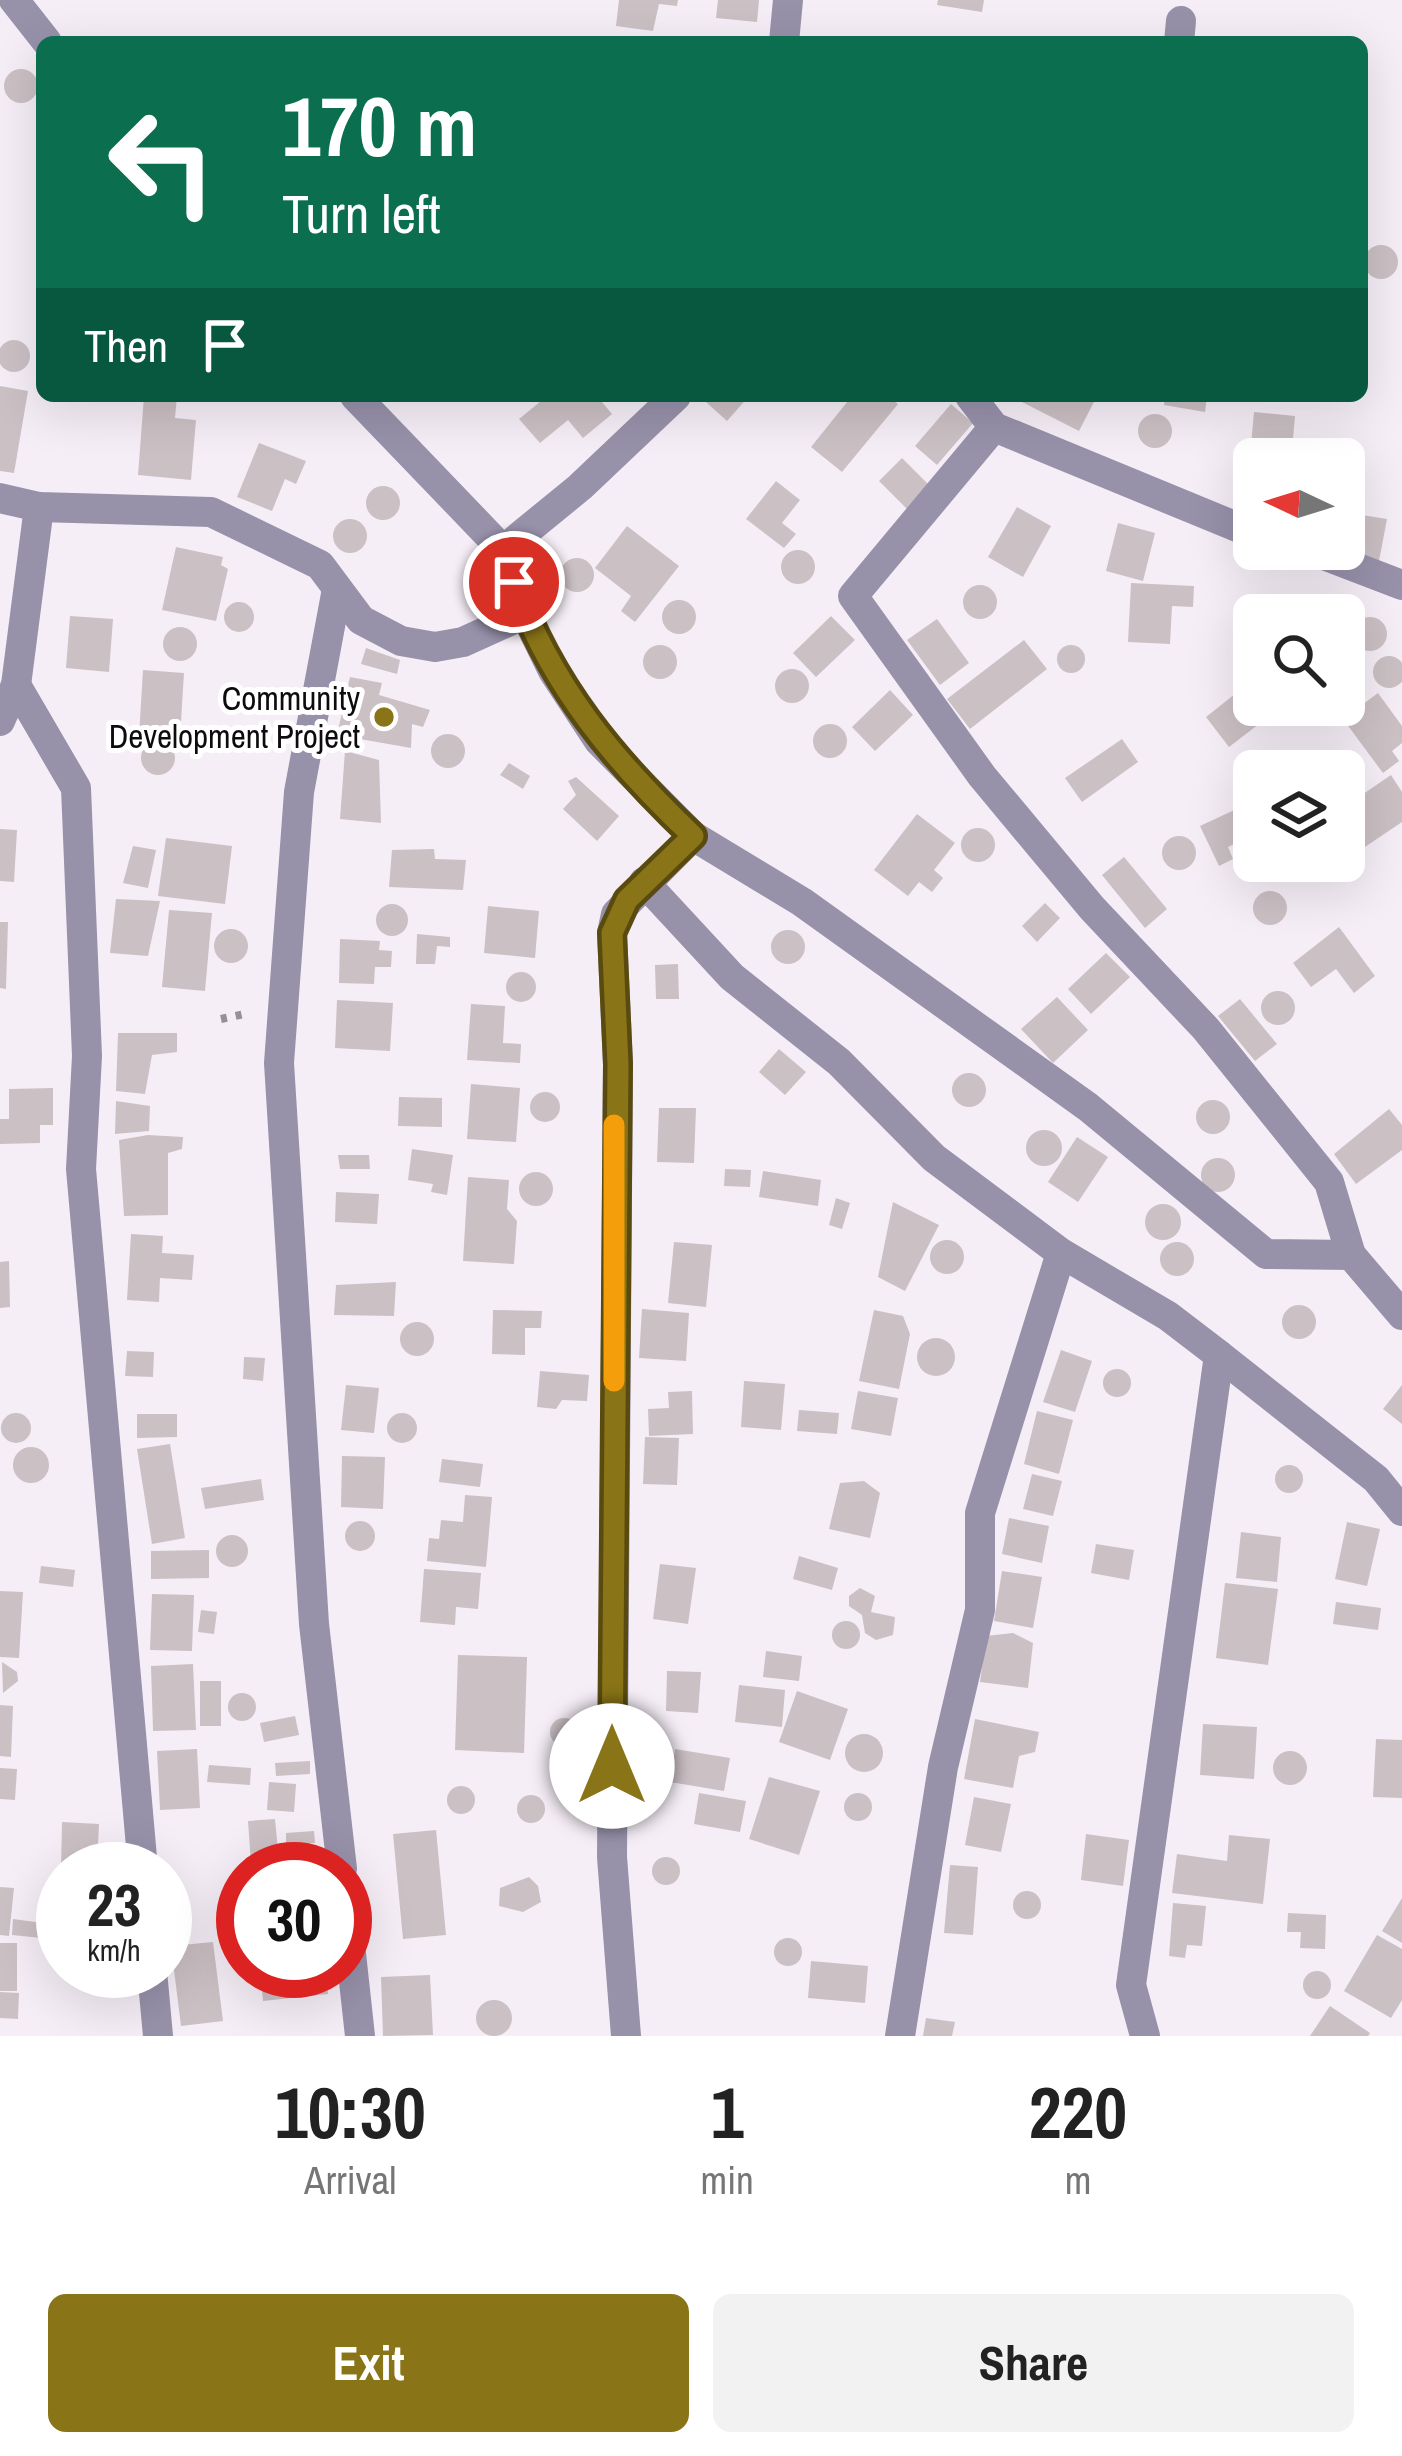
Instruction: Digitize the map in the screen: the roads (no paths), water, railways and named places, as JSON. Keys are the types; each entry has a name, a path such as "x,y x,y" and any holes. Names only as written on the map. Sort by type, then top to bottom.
{"street":[{"path":"14,0 42,36"},
{"path":"785,36 788,0"},
{"path":"361,402 503,550 525,614 599,741 693,836 802,902 1088,1107 1266,1254 1351,1255"},
{"path":"503,550 669,402"},
{"path":"974,402 994,428 1233,525"},
{"path":"994,428 853,596 996,793 1092,908 1206,1029 1329,1182 1351,1255 1402,1315"},
{"path":"0,498 39,507 211,512 320,566 362,620 401,641 435,647 463,642 525,614"},
{"path":"0,721 16,685 39,507"},
{"path":"1363,570 1402,585"},
{"path":"337,589 299,792 279,1063 314,1624 339,1842"},
{"path":"16,685 76,788 87,1056 81,1169 140,1842"},
{"path":"626,2036 611,1857 618,1064 612,933 616,914 693,836"},
{"path":"644,882 732,977 838,1062 934,1158 1060,1253 1168,1316 1376,1479 1402,1511"},
{"path":"899,2036 944,1767 980,1610 980,1513 1060,1253"},
{"path":"1145,2036 1131,1985 1219,1355"},
{"path":"154,1998 158,2036"},
{"path":"356,1998 360,2036"}],"place":[{"name":"Community Development Project","path":"384,717"}]}
